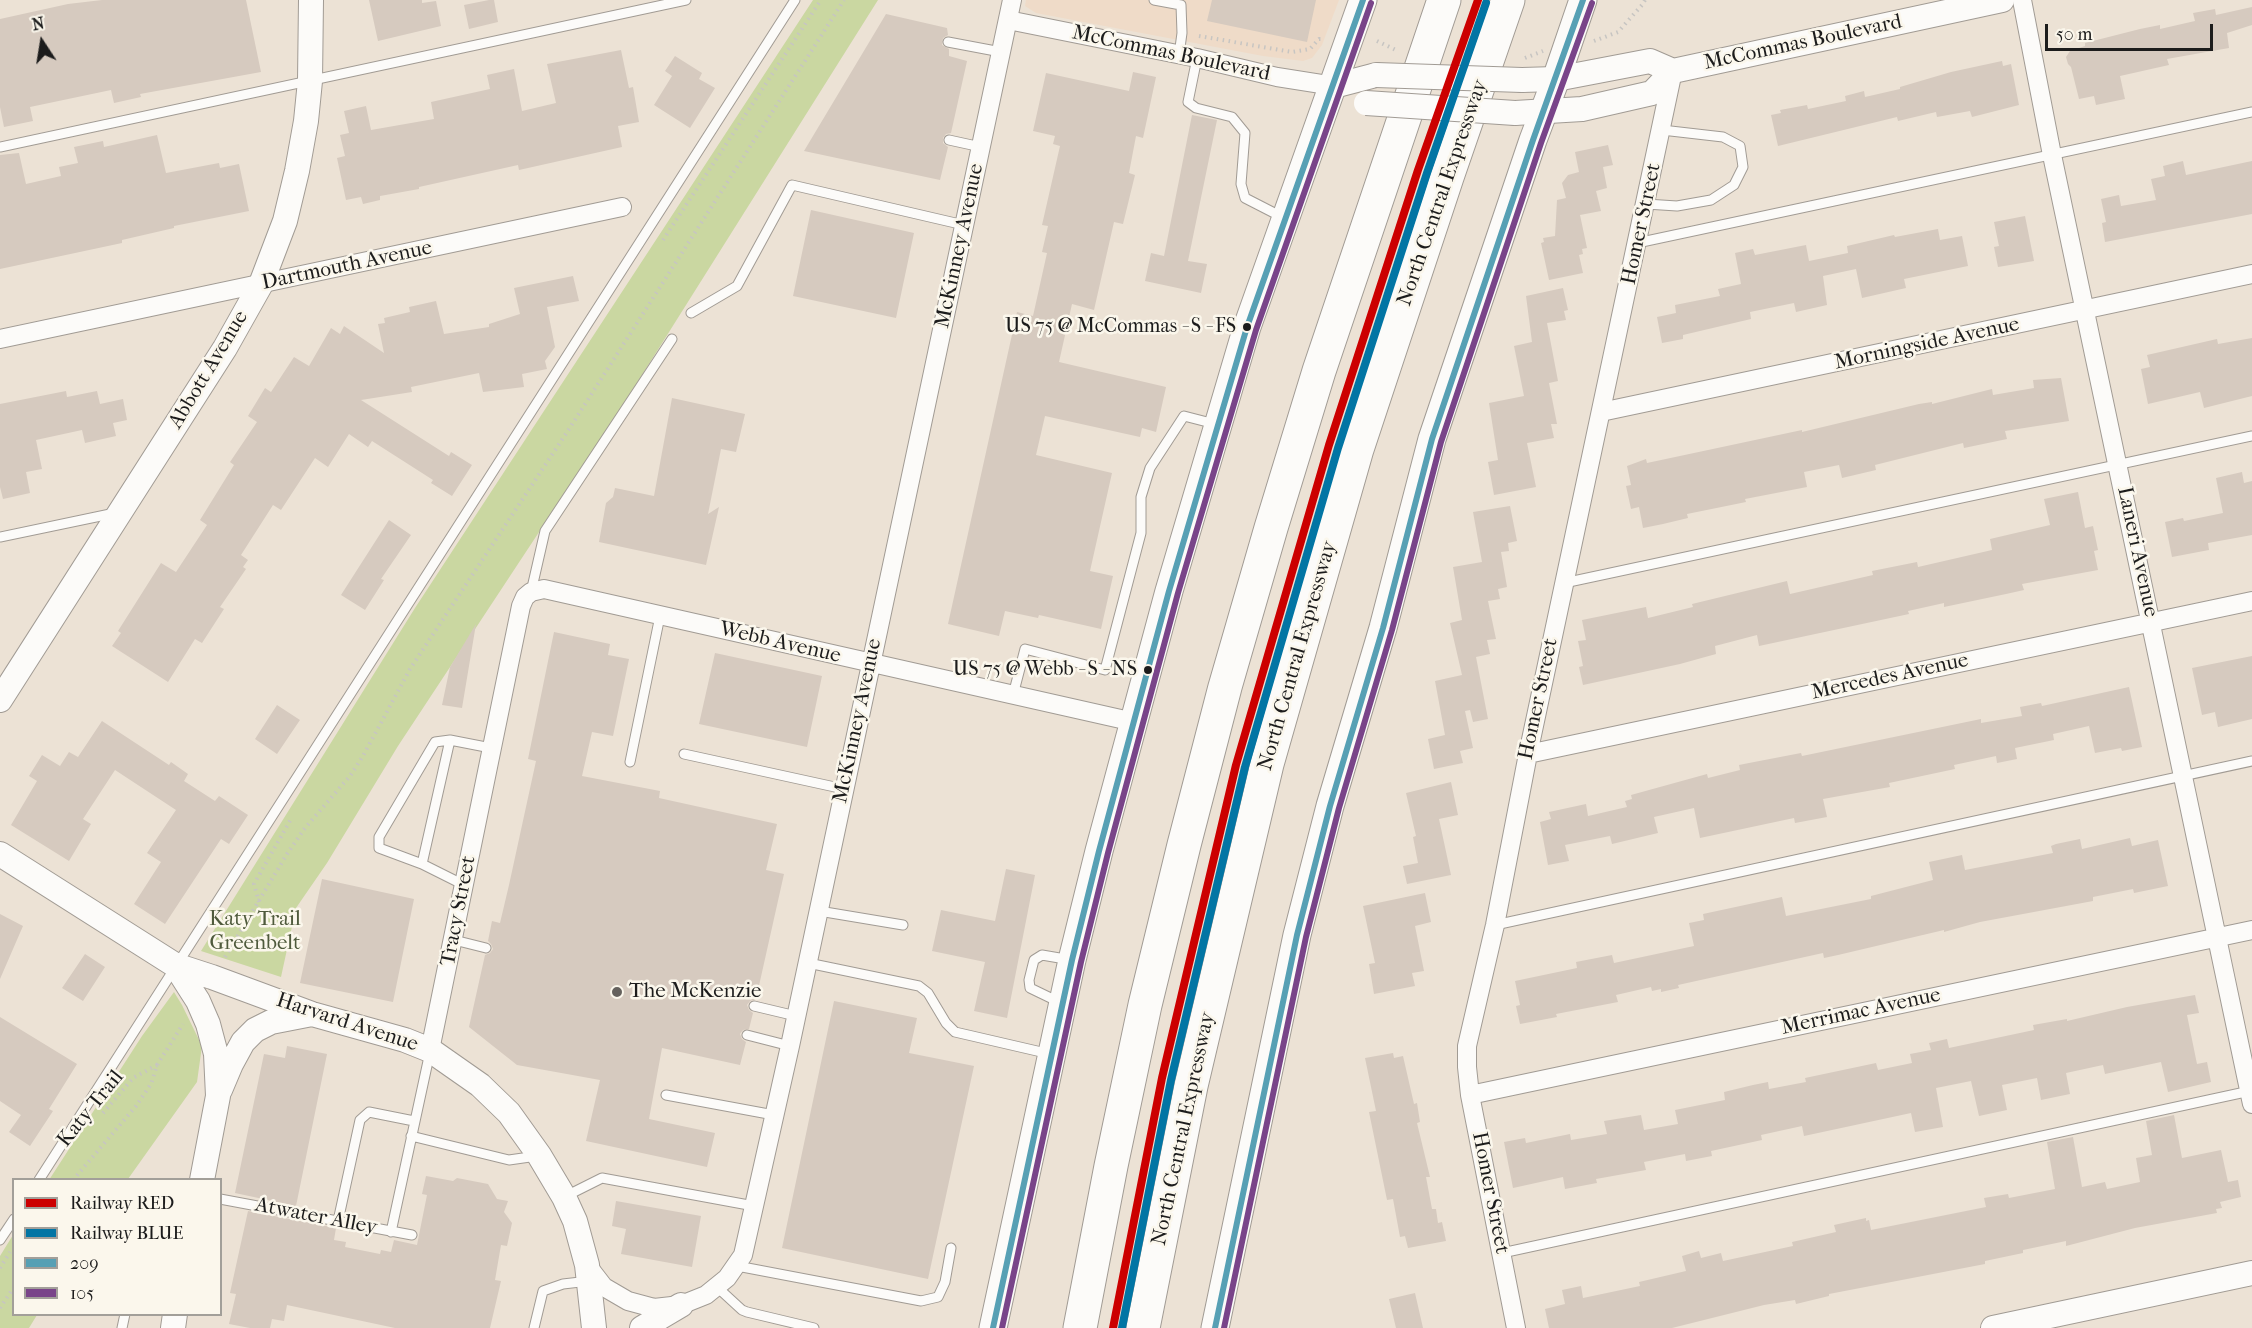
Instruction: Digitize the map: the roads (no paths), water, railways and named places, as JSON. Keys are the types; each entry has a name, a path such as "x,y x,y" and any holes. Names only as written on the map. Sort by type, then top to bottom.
{"highway":[{"path":"1080,1328 1106,1189 1145,1005 1225,687 1322,360 1444,0"},
{"name":"North Central Expressway","path":"1143,1328 1191,1086 1267,764 1357,449 1508,0"}],"main road":[{"path":"993,1328 1062,1003 1099,851 1217,424 1247,327 1363,0"},
{"path":"1215,1328 1294,946 1330,806 1383,628 1432,439 1583,0"}],"street":[{"name":"Abbott Avenue","path":"0,700 225,348 261,284 285,221 306,121 310,81 311,0"},
{"name":"McKinney Avenue","path":"590,1283 604,1287 628,1301 654,1308 681,1305 706,1295 717,1287 737,1266 743,1255 808,963 1012,0"},
{"name":"McCommas Boulevard","path":"1008,20 1188,56 1277,77 1334,86 1365,103 1515,113 1582,109 1652,93 1673,71 2002,0"},
{"name":"Laneri Avenue","path":"2022,0 2052,155 2251,1095"},
{"name":"McCommas Boulevard","path":"1334,86 1376,75 1556,80 1650,61 1673,71"},
{"name":"Homer Street","path":"1516,1328 1470,1095 1467,1046 1495,925 1527,754 1602,412 1673,71"},
{"name":"Dartmouth Avenue","path":"0,339 622,207"},
{"name":"Morningside Avenue","path":"1602,412 2252,274"},
{"name":"Webb Avenue","path":"531,592 544,590 1134,722"},
{"name":"Tracy Street","path":"430,1050 522,606 525,597 531,592"},
{"name":"Mercedes Avenue","path":"1527,754 2252,601"},
{"name":"Harvard Avenue","path":"0,854 175,965 312,1014 384,1033 430,1050 487,1092 509,1113 539,1155 564,1197 575,1221 590,1283"},
{"name":"Merrimac Avenue","path":"1470,1095 2252,930"},
{"name":"Harvard Avenue","path":"175,965 193,1008 208,1024 216,1054 218,1096"},
{"path":"202,1178 218,1096 243,1042 255,1030 271,1023 312,1014"},
{"path":"1993,1328 2252,1273"},
{"path":"590,1283 594,1328"},
{"path":"642,1328 681,1305"}],"lane":[{"path":"0,147 686,0"},
{"path":"40,1178 795,0"},
{"path":"1154,0 1181,3 1182,33 1188,56 1188,102 1196,108 1232,117 1245,133 1241,184 1245,198 1286,219"},
{"path":"948,42 1001,52"},
{"path":"1637,243 2252,112"},
{"path":"1646,204 1677,206 1711,200 1734,185 1743,167 1740,146 1722,137 1662,130"},
{"path":"950,140 981,147"},
{"path":"691,313 737,286 792,185 964,225"},
{"path":"531,592 545,531 672,339"},
{"path":"1013,695 1025,649 1105,670 1141,533 1142,497 1150,468 1184,416 1217,424"},
{"path":"1564,583 2252,436"},
{"path":"0,537 120,512"},
{"path":"630,762 660,616"},
{"path":"464,885 422,864 379,848 379,837 435,742 450,740 491,748"},
{"path":"422,864 450,740"},
{"path":"684,754 844,789"},
{"path":"1495,925 2252,761"},
{"path":"819,911 903,925"},
{"path":"454,940 486,948"},
{"path":"1062,1003 1030,988 1029,980 1034,960 1042,955 1072,960"},
{"path":"808,963 919,986 928,993 946,1023 955,1032 1051,1054"},
{"path":"754,1006 796,1016"},
{"path":"747,1035 790,1046"},
{"name":"Tracy Street","path":"391,1232 430,1050"},
{"path":"666,1095 774,1115"},
{"path":"1502,1253 2251,1095"},
{"path":"338,1221 360,1120 369,1112 414,1121"},
{"path":"411,1136 509,1161 539,1155"},
{"path":"564,1197 602,1178 754,1206"},
{"name":"Atwater Alley","path":"222,1199 412,1236"},
{"path":"0,1240 12,1222"},
{"path":"737,1266 921,1301 938,1297 945,1282 951,1248"},
{"path":"534,1328 543,1291 563,1284 590,1283"},
{"path":"717,1287 742,1310 756,1316 814,1328"}],"rail line":[{"name":"RED","path":"1113,1328 1162,1078 1236,765 1329,445 1418,170 1478,0"},
{"name":"BLUE","path":"1122,1328 1171,1080 1245,767 1338,448 1427,173 1486,3"}],"place":[{"name":"US 75 @ McCommas - S - FS","path":"1247,327"},
{"name":"US 75 @ Webb - S - NS","path":"1148,670"},
{"name":"The McKenzie","path":"617,992"}],"park label":[{"name":"Katy Trail Greenbelt","path":"255,932"}]}
